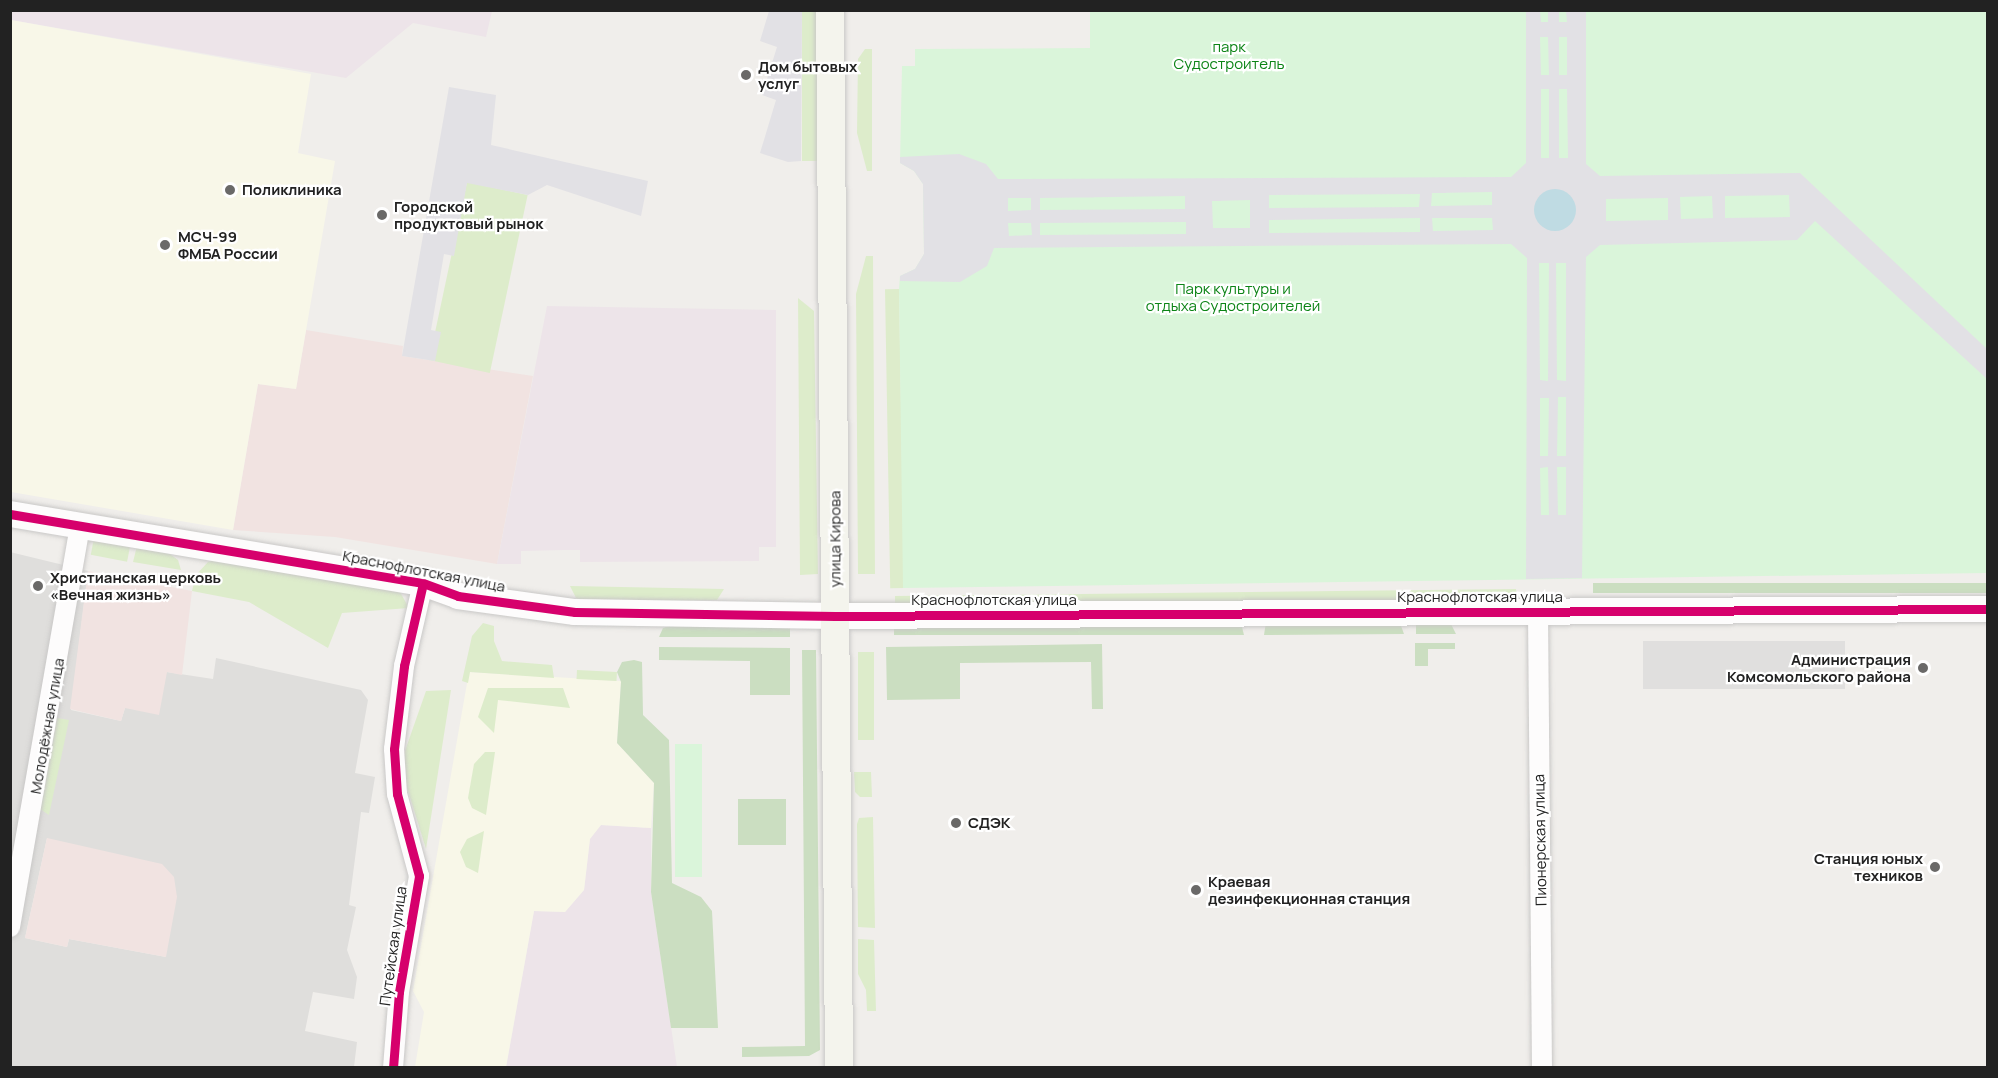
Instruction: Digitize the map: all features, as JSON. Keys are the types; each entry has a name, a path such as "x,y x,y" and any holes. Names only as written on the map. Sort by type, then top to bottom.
{"main road":[{"name":"улица Кирова","path":"830,10 839,1068"}],"street":[{"name":"Краснофлотская улица","path":"10,514 423,583 458,596 574,612 835,616 1988,609"},
{"name":"Молодёжная улица","path":"10,927 80,526"},
{"name":"Путейская улица","path":"393,1068 399,992 419,876 397,794 394,749 404,666 423,583"},
{"name":"Пионерская улица","path":"1538,612 1542,1068"}],"shaded area":[{"path":"10,11 492,11 486,37 413,23 346,78 11,20"},
{"path":"769,11 802,11 801,161 788,162 760,153 776,100 762,95 777,47 760,41"},
{"path":"1526,11 1540,11 1541,22 1548,22 1548,11 1559,11 1559,22 1567,22 1566,11 1586,11 1586,164 1600,176 1800,173 1987,349 1987,379 1815,221 1797,240 1600,245 1586,257 1582,578 1526,579 1527,258 1511,244 994,248 987,266 960,282 900,281 900,276 915,269 924,254 923,184 914,171 900,163 900,157 959,154 986,164 998,179 1511,177 1526,163","holes":["1540,37 1548,37 1549,75 1541,75","1559,37 1567,37 1567,75 1559,75","1541,89 1549,89 1549,158 1541,158","1559,89 1567,89 1568,158 1559,158","1492,192 1492,205 1431,206 1432,193","1420,194 1419,207 1269,208 1269,195","1789,195 1790,217 1725,218 1725,196","1185,196 1185,209 1040,210 1040,198","1712,196 1713,218 1681,219 1680,197","1008,198 1031,198 1031,210 1008,211","1668,198 1668,220 1606,221 1606,199","1250,200 1250,228 1213,228 1212,201","1420,218 1420,232 1269,233 1269,220","1432,218 1492,218 1493,230 1433,231","1186,222 1186,234 1040,235 1040,223","1008,223 1031,223 1032,235 1009,236","1539,263 1549,263 1548,381 1540,380","1556,263 1566,263 1566,381 1557,380","1558,397 1566,397 1566,456 1557,456","1540,398 1549,398 1548,456 1540,456","1548,467 1549,515 1541,515 1540,468","1557,467 1566,467 1566,515 1558,515"]},
{"name":"МСЧ-99 ФМБА России","path":"11,20 311,74 298,153 335,161 296,389 258,384 233,530 11,492"},
{"path":"449,87 496,95 491,145 648,181 641,216 547,185 528,195 467,183 454,256 444,254 431,330 441,332 435,361 402,356"},
{"path":"547,306 776,310 776,547 759,547 759,561 580,562 580,550 564,550 521,551 521,564 497,564"},
{"path":"306,330 403,346 402,356 533,376 497,564 335,537 233,530 258,384 296,389"},
{"path":"10,552 88,571 71,710 121,721 125,708 167,672 213,679 216,658 361,690 368,700 355,773 375,777 369,813 361,812 349,905 356,907 347,950 357,977 354,999 313,992 305,1031 357,1042 354,1067 11,1067","holes":["47,838 166,957 69,939 67,947 25,938"]},
{"path":"88,571 192,591 182,675 167,672 159,715 125,708 121,721 70,709"},
{"path":"1643,641 1845,641 1845,689 1643,689"},
{"path":"469,672 621,681 617,743 654,783 651,828 601,825 590,839 584,890 565,912 534,911 506,1067 415,1067 424,1012 413,991"},
{"path":"601,825 651,828 651,892 677,1067 506,1068 534,911 565,912 584,890 590,838"},
{"path":"47,838 162,864 174,877 177,897 166,957 69,939 67,947 25,938"}],"green space":[{"name":"Парк культуры и отдыха Судостроителей","path":"1090,10 1987,11 1987,573 903,588 899,289 900,276 915,269 924,254 923,184 914,171 900,163 902,66 915,66 915,49 1090,48"},
{"path":"802,11 818,11 818,161 802,161"},
{"path":"865,49 872,49 872,171 867,171 857,133 858,59"},
{"path":"467,182 528,195 490,373 429,360"},
{"path":"866,256 873,256 875,574 858,574 856,294"},
{"path":"885,289 899,289 904,588 890,588"},
{"path":"798,298 814,311 818,574 800,575"},
{"path":"94,538 130,545 127,562 91,555"},
{"path":"137,546 167,552 178,560 181,570 133,562"},
{"path":"216,560 400,592 409,608 342,613 328,648 249,602 192,591 196,575 208,562"},
{"path":"1593,583 1987,583 1987,593 1593,593"},
{"path":"570,586 724,589 717,600 587,602 576,598"},
{"path":"1516,589 1517,599 895,609 895,596"},
{"path":"1449,620 1456,634 1416,634 1416,624"},
{"path":"894,621 1241,623 1244,635 894,635"},
{"path":"1266,622 1400,623 1404,634 1264,635"},
{"path":"483,623 494,626 494,641 502,661 552,665 554,678 470,672 468,683 462,681 472,636"},
{"path":"669,626 790,627 790,637 659,637 663,628"},
{"path":"1415,643 1455,643 1455,649 1428,649 1428,666 1415,666"},
{"path":"1102,644 1103,709 1092,709 1091,662 960,663 960,699 887,700 886,647"},
{"path":"659,647 790,648 790,695 750,695 750,661 659,660"},
{"path":"802,650 816,650 820,1050 809,1056 742,1057 742,1047 805,1046"},
{"path":"858,652 874,652 874,740 858,740"},
{"path":"634,660 642,662 643,715 669,740 672,883 701,897 712,911 718,1028 671,1028 651,892 654,783 617,743 621,682 617,672 622,662"},
{"path":"577,670 617,672 616,681 577,679"},
{"path":"488,688 563,688 570,708 498,700 494,733 478,717"},
{"path":"451,690 426,849 400,765 426,691"},
{"path":"57,718 69,720 49,815 40,809"},
{"path":"675,744 702,744 702,877 675,877"},
{"path":"485,752 495,752 486,815 472,808 468,798 474,764"},
{"path":"854,772 871,772 872,797 860,797 855,792"},
{"path":"738,799 786,799 786,845 738,845"},
{"path":"873,817 875,928 858,927 857,824 859,818"},
{"path":"484,831 478,873 466,867 460,852 467,839"},
{"path":"858,939 874,940 876,1011 867,1011 866,990 858,974"}],"water":[{"path":"1555,189 1563,190 1570,195 1575,202 1575,218 1570,225 1563,230 1555,231 1547,230 1540,225 1535,218 1534,210 1535,202 1540,195 1547,190"}],"cycle path":[{"path":"10,514 423,583 458,596 575,612 835,616 1988,609"},
{"path":"393,1068 399,992 419,876 397,794 394,749 404,666 423,583"}],"place":[{"name":"Дом бытовых услуг","path":"746,75"},
{"name":"Поликлиника","path":"230,190"},
{"name":"Городской продуктовый рынок","path":"382,215"},
{"name":"МСЧ-99 ФМБА России","path":"165,245"},
{"name":"Христианская церковь «Вечная жизнь»","path":"38,586"},
{"name":"Администрация Комсомольского района","path":"1923,668"},
{"name":"СДЭК","path":"956,823"},
{"name":"Станция юных техников","path":"1935,867"},
{"name":"Краевая дезинфекционная станция","path":"1196,890"}],"park label":[{"name":"парк Судостроитель","path":"1229,54"}]}
